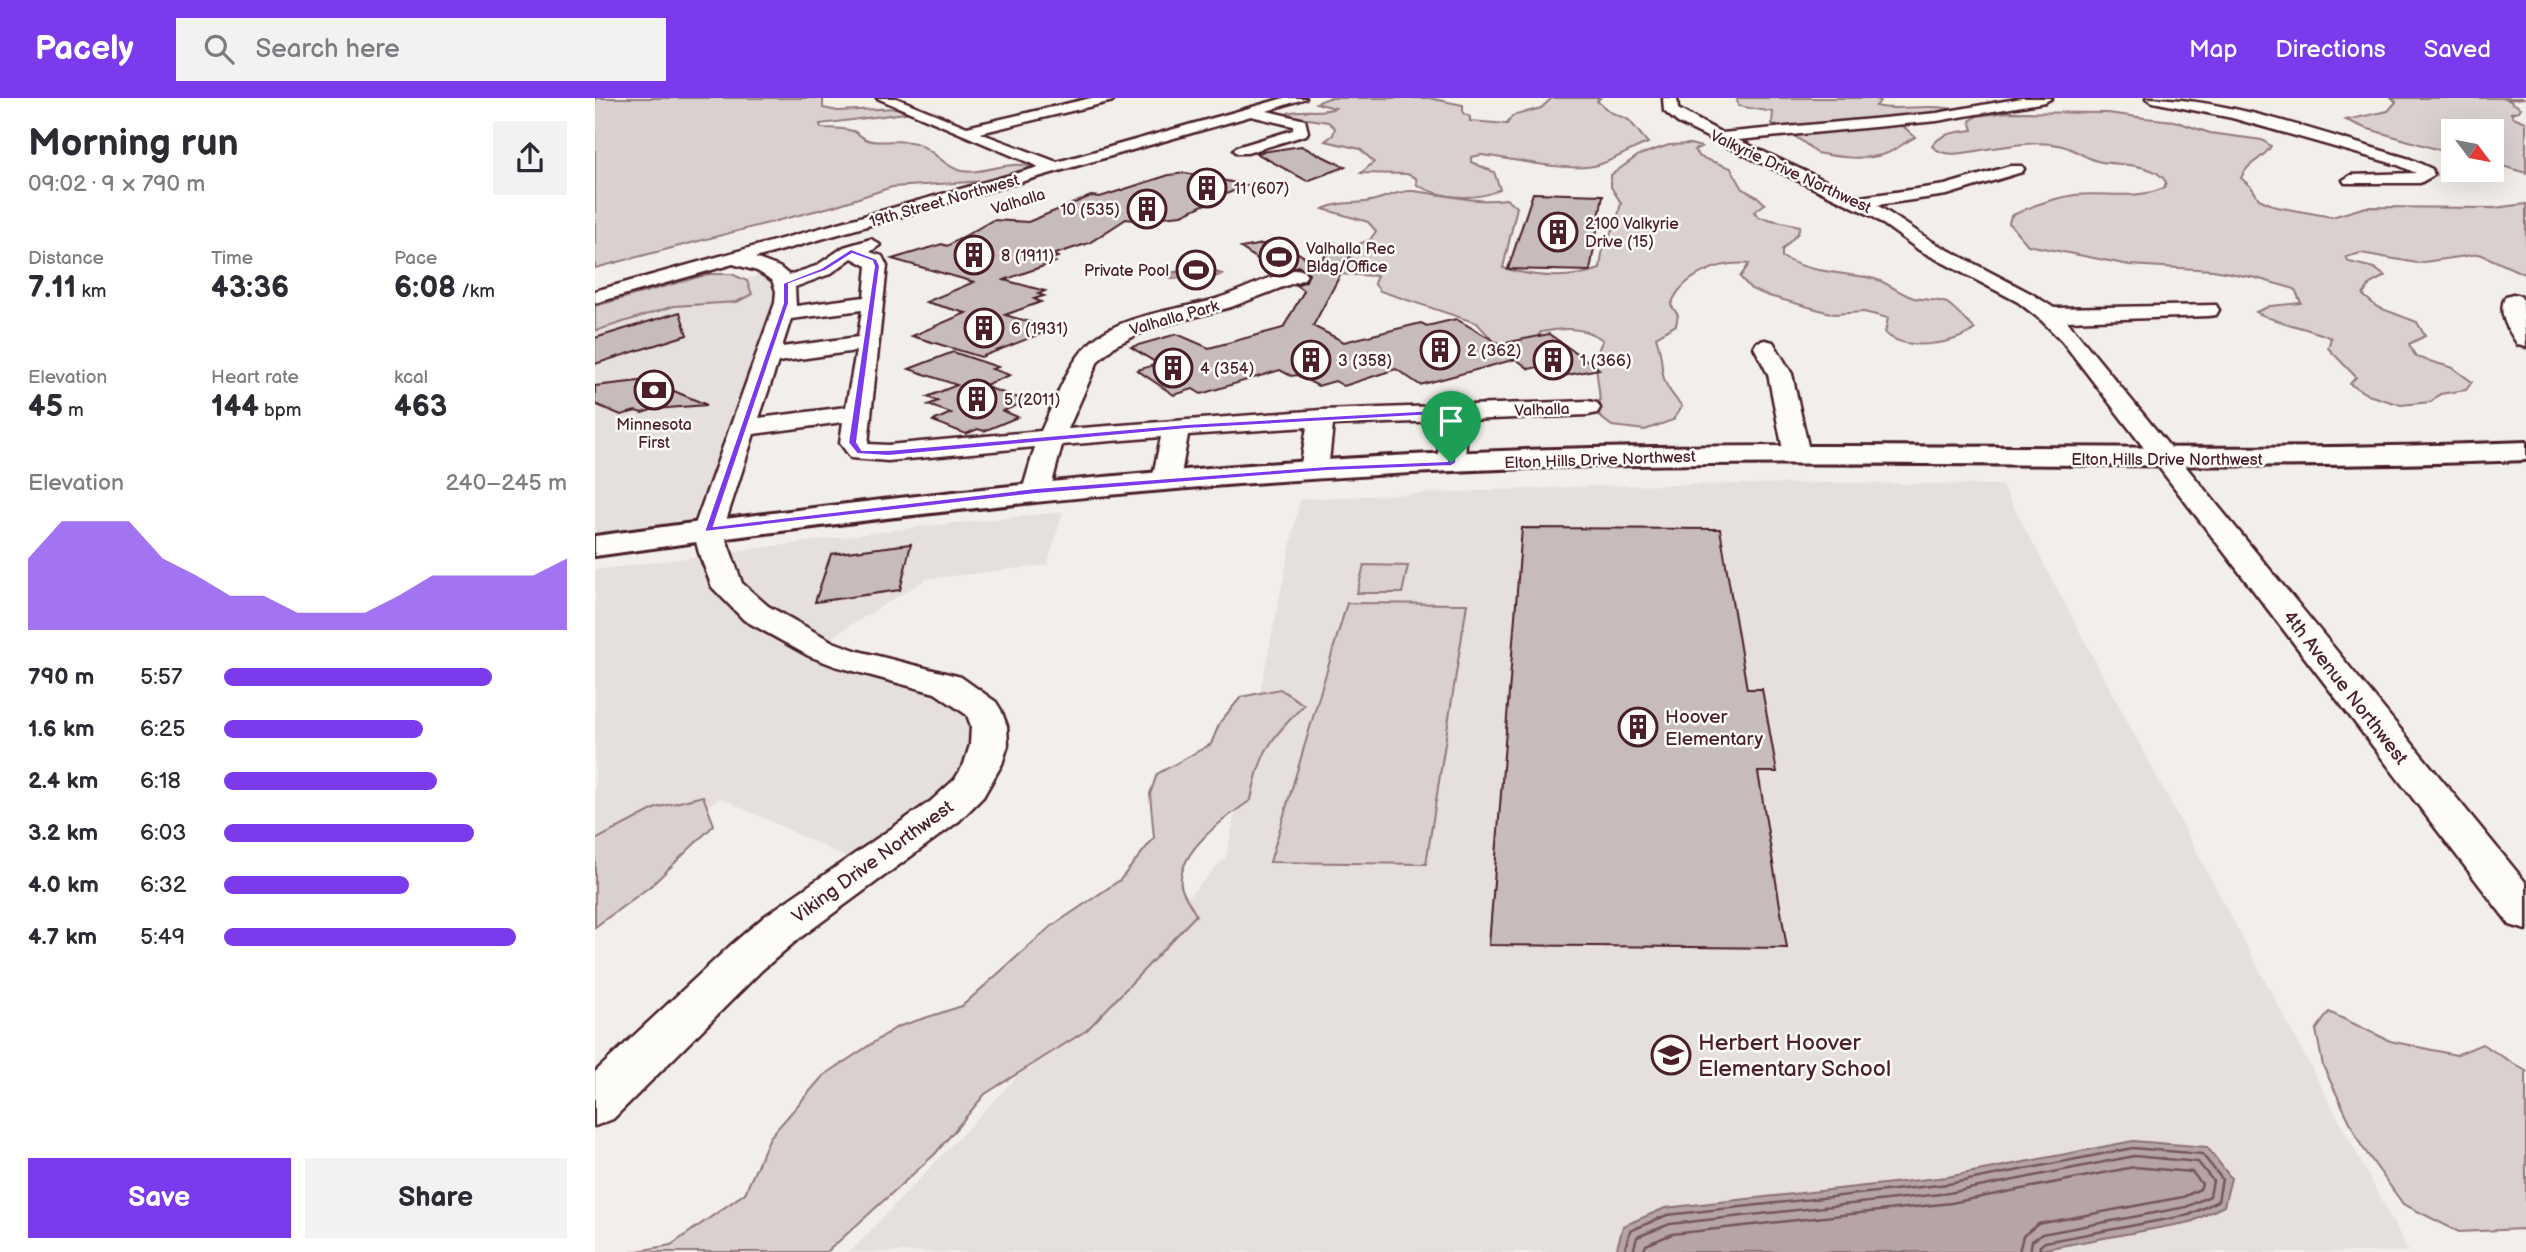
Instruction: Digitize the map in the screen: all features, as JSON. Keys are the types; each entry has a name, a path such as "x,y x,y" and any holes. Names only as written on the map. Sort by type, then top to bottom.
{"main road":[{"name":"Elton Hills Drive Northwest","path":"595,546 1036,491 1314,470 1451,463 1590,457 1797,455 2165,460 2399,458 2526,451"}],"street":[{"name":"Valhalla","path":"884,98 1079,178"},
{"path":"965,132 1108,98"},
{"name":"Valkyrie Drive Northwest","path":"1670,98 1671,111 1675,116 1860,202 1926,246 2025,298 2049,315 2070,336 2165,460"},
{"path":"1723,138 1937,117 2045,98"},
{"path":"2153,98 2215,109 2405,162 2426,172 2426,175 2420,178 2351,180"},
{"name":"19th Street Northwest","path":"595,297 1295,100"},
{"path":"2215,109 2249,103"},
{"path":"1242,150 1301,132 1300,123 1253,113"},
{"path":"1230,138 1291,120"},
{"path":"1123,150 1156,156"},
{"path":"1860,202 1947,190 2016,169"},
{"path":"901,212 936,220"},
{"path":"786,283 823,270 851,251 885,241"},
{"name":"Valhalla","path":"851,251 875,260 877,266 853,443 860,453 1321,418 1588,408"},
{"path":"708,530 788,290 786,283 773,271 734,258"},
{"name":"Valhalla Park","path":"1036,491 1051,437 1087,361 1108,340 1148,322 1244,297 1297,275"},
{"path":"2513,300 2513,317 2526,340"},
{"path":"782,314 874,302"},
{"path":"2049,315 2208,310"},
{"path":"767,356 868,343"},
{"path":"1765,347 1780,374 1797,455"},
{"path":"1451,463 1455,411"},
{"path":"741,428 856,413"},
{"path":"1314,470 1321,418"},
{"path":"1166,480 1176,428"},
{"name":"4th Avenue Northwest","path":"2165,460 2526,914"},
{"name":"Viking Drive Northwest","path":"595,1104 746,958 781,928 945,811 969,788 983,764 989,745 989,726 983,710 948,685 848,659 821,649 756,613 728,587 708,530"}],"shaded area":[{"path":"595,98 823,98 823,108 838,111 898,108 905,113 820,124 821,128 853,131 869,140 915,143 956,169 964,171 1014,165 1035,168 1002,180 892,187 834,206 595,268"},
{"path":"1329,98 1429,98 1463,105 1463,113 1470,117 1470,121 1507,124 1512,116 1541,108 1552,98 1600,98 1597,101 1610,112 1629,120 1648,143 1604,163 1586,167 1557,166 1482,155 1471,157 1471,162 1494,172 1500,189 1481,196 1458,197 1436,193 1417,185 1416,178 1407,174 1361,173 1374,162 1360,149 1325,141 1333,135 1335,128 1328,122 1288,116 1288,113 1335,108 1316,103"},
{"path":"1737,98 1874,98 1880,101 1876,106 1885,108 1943,107 1953,109 1955,114 1903,126 1915,137 1889,153 1851,158 1816,153 1772,124 1773,112 1738,106"},
{"path":"2392,98 2525,98 2508,100 2521,108 2511,113 2513,117 2526,122 2526,173 2504,167 2504,119 2441,119 2441,150 2346,120 2388,111 2396,102"},
{"path":"2007,112 2108,113 2174,121 2210,133 2262,140 2271,146 2247,168 2241,178 2259,199 2277,207 2332,217 2366,207 2494,208 2526,204 2526,275 2480,254 2417,263 2361,253 2346,257 2349,262 2374,268 2385,276 2370,284 2363,295 2377,307 2417,322 2425,336 2409,344 2416,357 2453,368 2472,382 2466,390 2440,394 2431,402 2401,405 2368,395 2350,384 2356,377 2328,348 2331,338 2256,312 2270,306 2301,303 2295,289 2213,270 2129,265 2028,245 2009,223 2011,216 2059,198 2086,194 2142,194 2164,188 2166,182 2153,171 2097,161 2058,145 2026,144 1953,154 1932,146 1945,135 1973,130 1970,121 1977,116"},
{"path":"1690,144 1701,147 1694,150 1700,157 1731,168 1743,189 1765,204 1754,212 1759,217 1800,226 1798,233 1782,250 1782,257 1812,269 1873,279 1914,298 1947,303 1975,329 1966,335 1942,342 1905,343 1885,333 1888,318 1864,312 1834,314 1769,296 1751,289 1740,277 1749,264 1714,268 1693,278 1676,295 1671,305 1678,315 1676,325 1656,337 1667,387 1682,406 1673,420 1645,430 1612,426 1599,416 1600,396 1596,368 1603,340 1596,335 1565,329 1541,332 1534,341 1513,344 1494,342 1477,323 1380,291 1374,283 1377,276 1337,274 1331,254 1370,240 1376,231 1368,222 1323,209 1338,204 1371,201 1407,191 1471,199 1506,199 1517,207 1503,268 1551,276 1576,275 1600,269 1603,246 1616,224 1621,203 1611,187 1611,175 1639,155 1669,145"},
{"path":"773,271 784,278 708,530 595,546 595,324"},
{"path":"709,274 732,274 747,281 752,294 737,302 674,306 595,331 595,306"},
{"name":"Herbert Hoover Elementary School","path":"1834,483 2002,485 2409,1252 850,1252 1226,857 1300,499 1592,486"},
{"path":"1063,512 1047,565 927,579 816,646 968,698 983,764 867,867 721,798 595,870 595,570 918,527"},
{"path":"1364,565 1408,566 1402,593 1357,593"},
{"path":"1347,603 1467,604 1426,864 1270,862"},
{"path":"1280,689 1304,705 1268,747 1258,769 1251,800 1205,836 1187,860 1181,886 1196,915 1087,1030 985,1094 935,1154 827,1252 632,1252 671,1245 745,1193 770,1137 823,1076 897,1027 962,1006 1049,928 1120,880 1154,838 1150,794 1157,774 1211,744 1220,722 1241,697"},
{"path":"703,796 714,825 652,885 595,927 595,840 656,808"},
{"path":"2329,1012 2390,1041 2456,1055 2482,1044 2526,1071 2526,1232 2522,1229 2459,1232 2403,1204 2361,1145 2323,1066 2316,1030"}],"water":[{"name":"Private Pool","path":"1192,261 1203,263 1202,268 1222,274 1213,278 1200,275 1174,279 1167,276 1174,272 1189,271 1180,266"},
{"path":"2133,1141 2207,1147 2231,1178 2224,1206 2191,1222 2028,1252 1616,1252 1623,1226 1665,1208 1947,1177"}],"building":[{"path":"1301,146 1345,167 1307,181 1256,153"},
{"path":"1186,173 1246,185 1182,215 1162,217 1152,222 1126,219 1089,243 1052,255 1058,257 1048,260 1055,262 1004,280 1045,291 1038,294 1044,296 1034,299 1041,302 1005,315 1053,329 981,357 912,336 966,313 926,302 974,282 892,259 942,244 947,246 993,220 1028,222 1091,196 1100,197 1169,175"},
{"name":"2100 Valkyrie Drive (15)","path":"1533,193 1603,195 1590,271 1508,269"},
{"path":"1279,241 1319,266 1333,242 1352,253 1313,326 1344,342 1421,323 1427,326 1456,319 1500,344 1549,334 1599,369 1553,378 1538,367 1529,369 1516,359 1420,385 1396,369 1344,386 1335,381 1318,386 1280,370 1201,394 1193,389 1174,395 1137,370 1158,364 1131,347 1177,334 1209,348 1283,328 1304,291 1296,285 1306,281 1309,273 1298,266 1277,272 1241,248"},
{"path":"680,312 687,335 595,364 595,338"},
{"name":"5 (2011)","path":"953,352 998,367 992,369 1010,375 983,386 1027,401 1003,411 1018,417 984,431 978,429 966,434 933,421 951,413 928,405 938,401 927,397 957,385 909,369"},
{"name":"Minnesota First","path":"648,380 707,405 654,409 642,413 636,411 621,415 595,404 595,386"},
{"name":"Hoover Elementary","path":"1522,528 1720,529 1747,689 1762,689 1777,772 1758,772 1787,948 1489,945"},
{"path":"911,544 900,590 815,602 831,554"}],"place":[{"name":"11 (607)","path":"1207,188"},
{"name":"10 (535)","path":"1147,209"},
{"name":"2100 Valkyrie Drive (15)","path":"1558,232"},
{"name":"8 (1911)","path":"974,255"},
{"name":"Valhalla Rec Bldg/Office","path":"1279,257"},
{"name":"Private Pool","path":"1196,270"},
{"name":"6 (1931)","path":"984,328"},
{"name":"2 (362)","path":"1440,350"},
{"name":"3 (358)","path":"1311,360"},
{"name":"1 (366)","path":"1553,360"},
{"name":"4 (354)","path":"1173,368"},
{"name":"Minnesota First","path":"654,390"},
{"name":"5 (2011)","path":"977,399"},
{"name":"Hoover Elementary","path":"1638,727"},
{"name":"Herbert Hoover Elementary School","path":"1671,1055"}],"route":[{"path":"851,251 875,260 877,266 872,320 853,443 860,453 888,453 1187,427 1455,411 1451,463 1204,477 1036,491 708,530 786,303 786,283 823,270 851,251"}]}
